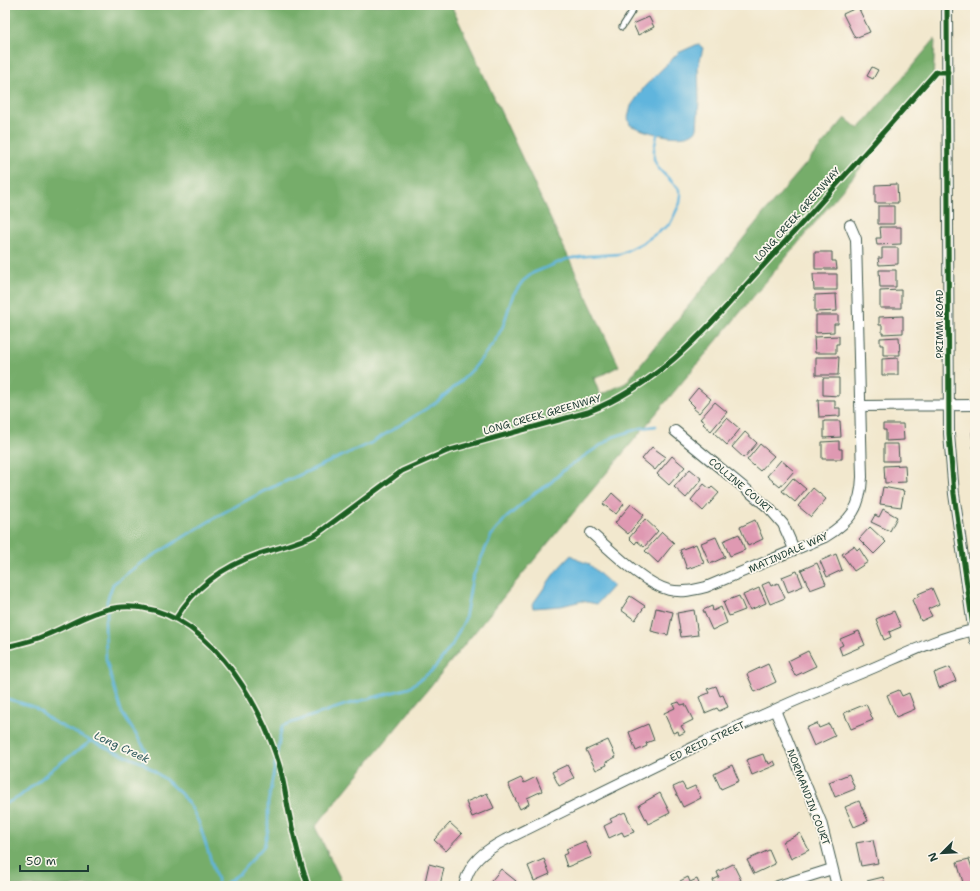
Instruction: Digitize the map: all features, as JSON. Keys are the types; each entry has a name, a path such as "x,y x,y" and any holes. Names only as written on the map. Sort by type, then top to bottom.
{"street":[{"name":"PRIMM ROAD","path":"947,5 948,405 954,494 975,641"},
{"name":"MATINDALE WAY","path":"591,533 656,586 670,590 689,591 706,587 825,536 838,529 849,517 857,506 861,492 862,477 856,238 850,225"},
{"path":"860,406 975,405"},
{"name":"COLLINE COURT","path":"675,431 769,508 783,524 794,550"},
{"name":"ED REID STREET","path":"464,886 466,875 472,865 479,856 488,849 712,738 942,639 974,630"},
{"name":"NORMANDIN COURT","path":"775,710 821,822 837,886"},
{"path":"778,886 832,869"}],"lane":[{"path":"622,27 636,5"}],"green space":[{"path":"5,5 451,5 619,366 594,379 593,377 600,395 626,383 763,214 845,118 859,129 935,39 933,81 524,572 315,827 344,886 5,886"}],"water":[{"path":"698,44 703,48 698,68 699,100 697,129 692,134 676,137 655,134 630,125 628,118 631,106 645,86 678,53"},
{"path":"571,555 578,560 589,564 613,586 597,604 582,601 561,606 533,608 532,605 556,571"}],"building":[{"path":"858,7 870,32 855,38 843,14"},
{"path":"649,17 654,27 638,35 633,24"},
{"path":"872,67 878,70 873,79 867,76"},
{"path":"897,184 898,203 875,203 875,185"},
{"path":"878,206 894,206 894,224 878,224"},
{"path":"880,227 901,227 901,244 877,245 876,238 881,238"},
{"path":"882,248 898,248 898,264 879,265 878,258 882,258"},
{"path":"815,252 832,252 832,261 836,261 837,269 815,269"},
{"path":"879,270 896,270 896,287 880,287"},
{"path":"813,274 837,274 837,290 814,290"},
{"path":"901,290 901,308 880,308 880,291"},
{"path":"836,294 837,311 815,312 815,295"},
{"path":"816,315 838,315 838,324 834,324 834,332 816,333"},
{"path":"903,316 903,333 882,334 882,325 879,325 879,317"},
{"path":"839,336 839,344 836,344 836,353 815,353 814,337"},
{"path":"899,337 900,355 883,355 883,345 880,345 880,338"},
{"path":"816,357 839,357 838,375 816,375"},
{"path":"898,358 898,375 882,375 882,359"},
{"path":"971,366 975,366 975,383 973,383"},
{"path":"823,378 839,378 839,396 823,395"},
{"path":"698,388 711,399 699,413 693,408 695,407 688,400"},
{"path":"818,400 835,400 835,408 840,408 840,416 819,417"},
{"path":"715,402 727,412 711,431 703,424 705,422 700,419"},
{"path":"727,418 740,429 727,445 714,433"},
{"path":"824,421 840,421 841,437 824,438"},
{"path":"883,424 903,424 904,440 886,441 886,430 883,430"},
{"path":"745,432 757,443 744,458 732,447"},
{"path":"972,432 975,432 975,448 973,448"},
{"path":"839,441 839,449 842,449 842,459 822,459 822,442"},
{"path":"760,444 774,456 760,471 747,460"},
{"path":"884,444 898,444 899,461 884,461"},
{"path":"652,447 666,457 655,470 642,459"},
{"path":"672,456 685,467 669,485 657,474"},
{"path":"781,460 794,471 780,487 767,476"},
{"path":"905,465 906,482 885,483 884,466"},
{"path":"690,469 702,479 686,498 674,487"},
{"path":"793,478 806,489 795,502 782,491"},
{"path":"704,484 710,489 712,487 719,493 703,511 691,500"},
{"path":"883,487 904,491 901,507 880,504"},
{"path":"813,488 826,499 811,517 798,506"},
{"path":"612,493 624,504 616,514 603,504"},
{"path":"631,504 644,515 628,534 615,523"},
{"path":"883,509 897,517 890,531 871,522 875,515 879,517"},
{"path":"645,519 658,531 644,547 637,541 635,544 629,538"},
{"path":"755,520 763,539 748,546 740,527"},
{"path":"870,527 886,542 874,554 859,539"},
{"path":"662,532 674,543 658,563 645,551"},
{"path":"739,534 745,550 730,556 723,541"},
{"path":"716,537 725,557 710,564 701,543"},
{"path":"696,544 704,563 687,569 680,550"},
{"path":"854,546 857,550 859,548 868,562 854,571 842,554"},
{"path":"836,554 842,570 827,577 820,561"},
{"path":"817,563 826,584 810,590 801,570"},
{"path":"797,571 803,586 788,592 782,577"},
{"path":"769,582 771,586 778,583 785,598 770,604 762,585"},
{"path":"759,588 766,603 750,610 743,595"},
{"path":"932,588 939,604 928,609 932,616 921,621 912,600 919,596 918,594"},
{"path":"630,596 645,606 635,620 621,610"},
{"path":"739,596 745,610 729,616 723,602"},
{"path":"712,606 713,611 721,607 727,623 712,630 703,610"},
{"path":"656,608 673,612 668,635 651,631"},
{"path":"694,610 698,635 681,637 677,613"},
{"path":"894,611 901,627 889,632 891,637 884,640 876,619"},
{"path":"859,631 865,645 842,655 839,647 843,645 840,639"},
{"path":"808,651 816,666 795,676 788,661"},
{"path":"768,664 776,682 755,692 747,674"},
{"path":"950,667 956,681 939,688 934,673"},
{"path":"716,686 720,696 723,695 728,707 719,711 717,708 705,713 699,697 709,693 707,689"},
{"path":"899,690 902,696 909,693 915,709 896,717 887,695"},
{"path":"679,702 681,705 685,704 693,720 681,726 685,732 679,735 678,731 673,733 664,713 675,708 673,704"},
{"path":"866,704 873,720 851,729 844,713"},
{"path":"817,723 819,728 829,724 835,736 814,746 806,728"},
{"path":"648,724 654,740 646,743 647,746 636,751 629,732"},
{"path":"608,740 616,757 606,762 607,765 596,770 586,750"},
{"path":"763,754 766,762 768,761 769,764 774,761 776,765 752,775 746,760"},
{"path":"567,765 574,778 559,786 552,772"},
{"path":"732,765 739,781 721,789 714,774"},
{"path":"849,774 855,789 835,797 829,782"},
{"path":"536,777 542,791 527,798 529,804 520,809 508,784 521,778 524,783"},
{"path":"682,783 686,790 695,786 701,798 683,807 673,787"},
{"path":"487,793 494,808 472,817 466,802"},
{"path":"660,793 670,813 648,824 639,805"},
{"path":"859,801 868,821 854,827 845,807"},
{"path":"625,812 634,832 624,836 622,832 609,838 604,826 612,822 610,819"},
{"path":"450,823 462,834 446,851 434,840"},
{"path":"800,833 809,850 791,859 783,842"},
{"path":"873,840 878,863 861,866 856,843"},
{"path":"585,841 592,857 567,867 563,855 568,853 566,849"},
{"path":"769,850 775,864 754,874 747,860"},
{"path":"544,859 550,874 534,881 528,866"},
{"path":"969,859 975,877 975,886 964,886 957,862"},
{"path":"429,864 444,868 440,885 425,882"},
{"path":"733,864 741,880 727,886 716,886 713,880 719,877 717,872"},
{"path":"501,869 516,881 512,886 489,886 488,885"},
{"path":"688,877 690,882 697,879 700,886 682,886 680,881"},
{"path":"883,877 885,886 868,886 867,881"}],"waterway":[{"path":"143,763 146,750 122,713 106,660 105,620 107,618 107,601 113,584 138,565 221,514 264,491 371,443 437,402 474,368 495,341 503,326 513,295 523,281 533,273 567,259 620,254 644,242 670,224 680,203 681,195 678,188 658,168 654,159 654,149 658,131"},
{"path":"222,886 240,873 264,846 268,830 268,803 282,726 345,705 409,688 433,670 452,645 465,619 472,579 491,536 505,519 536,492 548,485 565,469 613,437 641,428 656,426"},
{"name":"Long Creek","path":"5,698 34,707 52,721 91,741 143,763 166,780 181,794 192,809 199,823 219,886"},
{"path":"5,804 19,797 55,767 91,741"}],"cycle path":[{"path":"947,5 949,434 954,494 975,641"},
{"name":"LONG CREEK GREENWAY","path":"176,618 201,587 222,571 246,559 317,534 402,471 447,451 588,412 617,398 643,382 690,345 711,324 835,187 936,72 948,72"},
{"path":"5,647 41,637 92,614 112,608 122,607 151,610 178,621 203,638 224,660 243,686 259,714 271,742 280,768 295,841 308,886"}]}
